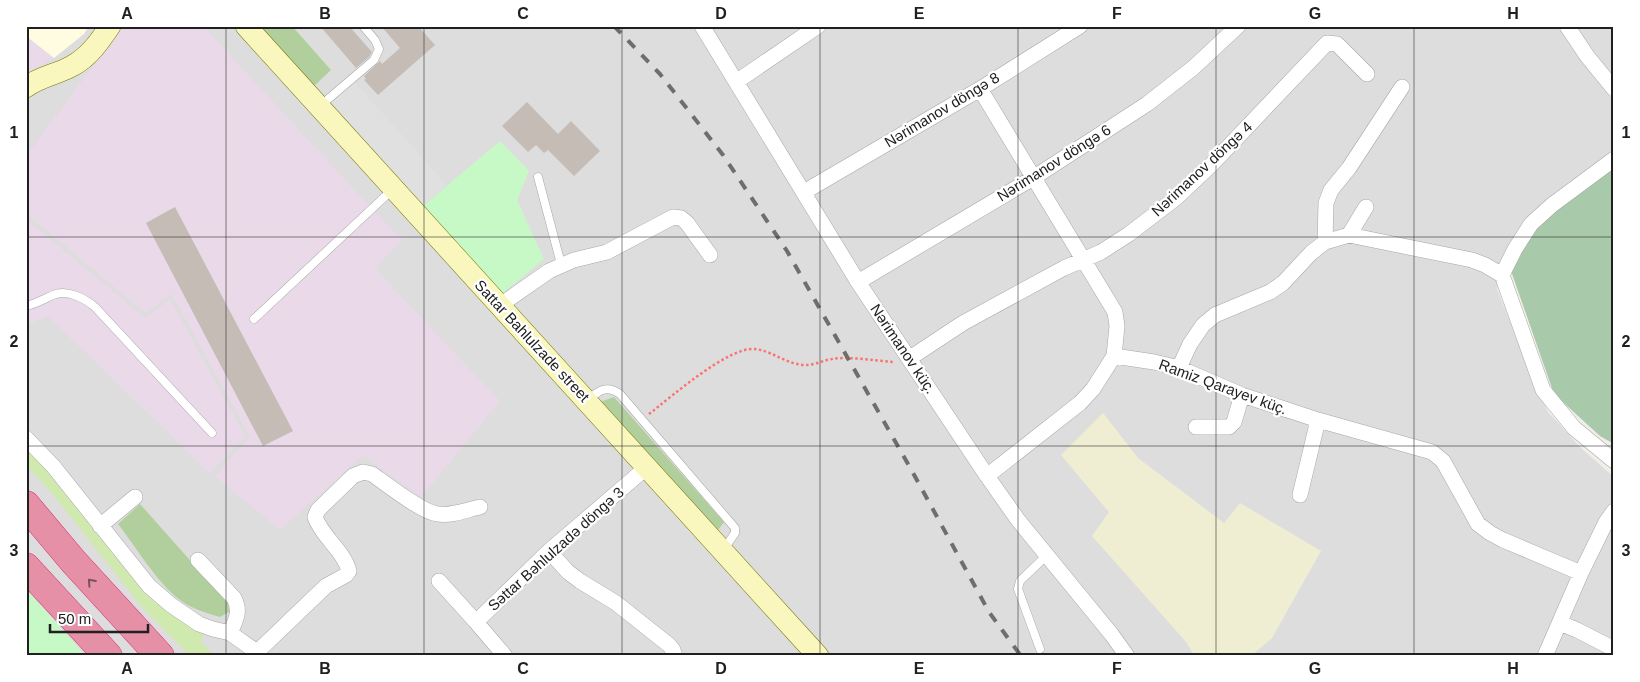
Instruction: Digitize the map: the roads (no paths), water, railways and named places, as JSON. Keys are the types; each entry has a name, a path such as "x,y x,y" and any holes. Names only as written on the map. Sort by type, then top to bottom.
{"highway":[{"path":"26,505 72,561 160,656"},
{"path":"26,567 108,656"}],"main road":[{"path":"26,87 82,59 98,43 110,26"},
{"name":"Sattar Bahlulzade street","path":"246,26 818,656"}],"street":[{"name":"Nərimanov küç.","path":"702,26 858,282 988,476 1018,520 1127,656"},
{"path":"736,82 818,26"},
{"name":"Nərimanov döngə 8","path":"804,192 980,89 1080,26"},
{"name":"Nərimanov döngə 6","path":"858,282 1033,178 1147,104 1193,68 1238,26"},
{"path":"1574,30 1587,56 1614,89"},
{"name":"Nərimanov döngə 4","path":"910,358 963,323 1064,268 1101,252 1129,234 1176,198 1211,165 1327,43 1337,44 1367,74"},
{"path":"1325,242 1326,203 1331,190 1348,168 1402,87"},
{"path":"980,89 1082,260 1116,312 1117,326 1114,356 1093,389 1080,403 988,476"},
{"path":"1502,275 1515,249 1531,224 1552,205 1614,159"},
{"path":"1349,236 1366,207"},
{"path":"499,306 548,270 561,264 607,252 673,217 681,218 687,223 710,255"},
{"path":"1179,368 1190,344 1203,325 1215,315 1270,292 1283,283 1311,252 1325,242 1349,236 1472,260 1502,275 1543,390 1574,428 1614,461"},
{"name":"Ramiz Qarayev küç.","path":"1114,356 1179,368 1242,395 1318,420 1432,452 1443,461 1478,524 1502,540 1582,573"},
{"path":"1196,427 1228,427 1234,422 1242,395"},
{"path":"1300,495 1318,420"},
{"path":"26,438 53,466 149,586 171,605 199,624 230,633 256,654 326,586 346,575 349,571 347,563 317,525 314,517 318,510 353,476 363,472 372,474 425,510 435,514 448,515 480,507"},
{"name":"Səttar Bəhlulzadə döngə 3","path":"505,656 476,622 550,551 647,467"},
{"path":"100,526 135,497"},
{"path":"1545,656 1606,522 1614,511"},
{"path":"550,551 574,576 616,603 669,645 675,656"},
{"path":"198,560 238,604 237,618 230,633"},
{"path":"439,582 476,622"},
{"path":"1560,623 1578,630 1614,650"}],"lane":[{"path":"318,107 374,60 379,49 375,40 363,26"},
{"path":"538,177 561,264"},
{"path":"254,319 393,190"},
{"path":"26,306 35,304 55,294 72,294 86,300 95,307 212,433"},
{"path":"587,401 597,392 605,389 614,390 620,394 735,528 735,533 723,551"},
{"path":"1040,649 1018,589 1020,581 1046,556"}],"railway":[{"path":"614,26 660,74 723,155 787,251 912,471 989,612 1021,656"}]}
